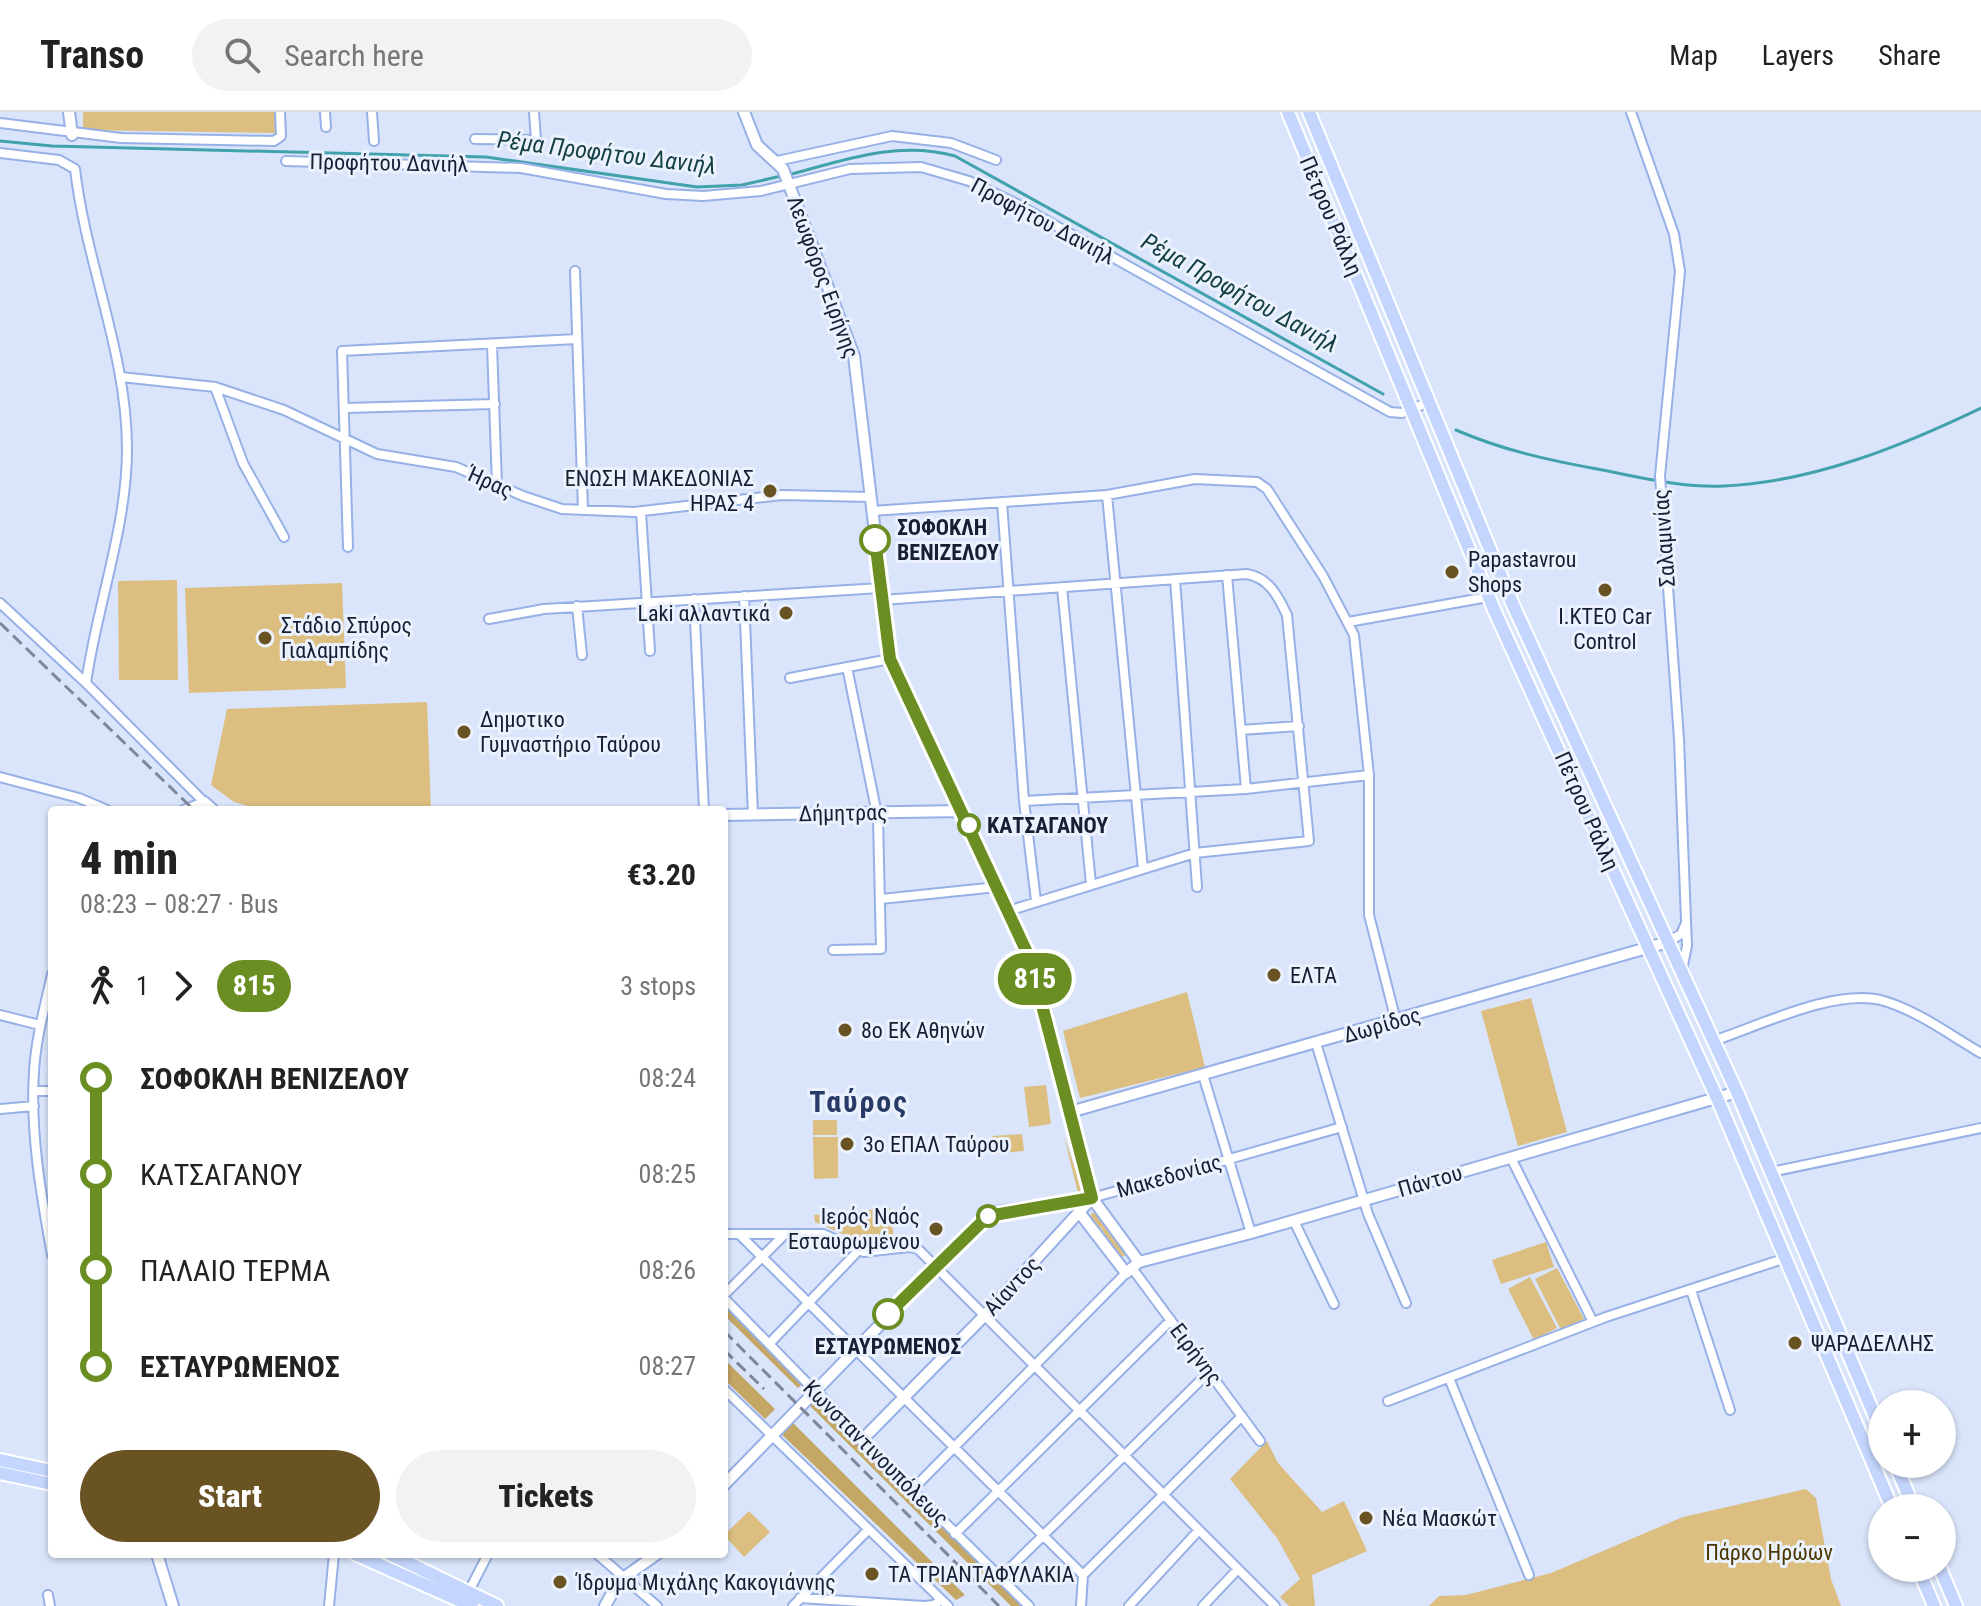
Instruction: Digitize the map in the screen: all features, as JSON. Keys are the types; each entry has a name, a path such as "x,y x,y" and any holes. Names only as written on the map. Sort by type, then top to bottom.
{"main road":[{"name":"Πέτρου Ράλλη","path":"1288,112 1488,597 1717,1098 1886,1494"},
{"name":"Πέτρου Ράλλη","path":"1309,112 1513,605 1737,1092 1868,1400"},
{"path":"0,1460 48,1470"},
{"path":"0,1473 48,1483"},
{"path":"364,1558 472,1606"},
{"path":"399,1558 497,1606"},
{"path":"1924,1582 1934,1606"},
{"path":"1946,1582 1956,1606"}],"street":[{"path":"69,112 72,135"},
{"path":"0,123 72,135 274,141 281,136 280,112"},
{"path":"325,112 326,127"},
{"path":"372,112 374,141"},
{"path":"475,139 536,140 534,112"},
{"name":"Λεωφόρος Ειρήνης","path":"744,112 757,145 784,174 854,356 890,659 1032,966 1092,1198"},
{"name":"Σαλαμινίας","path":"1631,112 1671,224 1680,261 1660,487 1679,739 1687,949 1682,971"},
{"path":"784,174 892,136 951,143 996,160"},
{"path":"0,153 59,160 75,169 121,377 126,474 86,683"},
{"name":"Προφήτου Δανιήλ","path":"286,161 521,168 684,195 740,194 784,174 921,167 969,181 1390,412 1412,410"},
{"path":"575,271 583,510"},
{"path":"348,547 342,351 577,339"},
{"path":"492,345 497,485"},
{"name":"Ήρας","path":"121,377 215,387 284,410 347,442 394,458 456,467 545,505 641,512 782,495 871,497"},
{"path":"215,387 243,463 284,537"},
{"path":"1412,410 1429,402"},
{"path":"345,408 495,404"},
{"path":"872,511 1107,495 1185,480 1257,482 1272,495 1290,520 1348,622 1358,658 1369,775 1369,915 1396,1021"},
{"path":"1107,495 1143,869"},
{"path":"1002,502 1024,801 1036,901"},
{"path":"641,512 644,602 650,651"},
{"path":"489,619 577,606 744,596 1009,591 1247,574 1266,582 1287,615 1309,841 1195,853 1008,911"},
{"path":"1227,575 1246,789"},
{"path":"1175,579 1197,887"},
{"path":"1062,587 1091,884"},
{"path":"744,596 753,815"},
{"path":"1348,622 1488,597"},
{"path":"694,599 704,806"},
{"path":"0,603 86,683 209,806"},
{"path":"577,606 582,655"},
{"path":"790,678 890,659"},
{"path":"833,950 881,949 877,812 847,667"},
{"path":"1241,730 1299,726"},
{"path":"1024,801 1246,789 1369,775"},
{"path":"0,777 98,806"},
{"path":"77,806 79,798"},
{"name":"Δήμητρας","path":"728,815 962,811"},
{"path":"881,899 997,887"},
{"name":"Δωρίδος","path":"1070,1112 1650,950 1681,934 1685,924"},
{"path":"48,991 40,1025 34,1091 48,1222"},
{"path":"1713,1041 1821,1003 1863,998 1904,1009 1981,1053"},
{"path":"0,1015 40,1025"},
{"path":"1316,1043 1364,1200 1406,1303"},
{"path":"1203,1075 1251,1233"},
{"path":"34,1091 48,1091"},
{"name":"Πάντου","path":"1132,1268 1737,1092"},
{"path":"0,1109 34,1106"},
{"name":"Μακεδονίας","path":"728,1481 936,1266 994,1213 1092,1198 1342,1127"},
{"path":"1771,1172 1981,1128"},
{"path":"1511,1158 1593,1322"},
{"name":"Αίαντος","path":"862,1440 985,1315 1092,1198"},
{"name":"Ειρήνης","path":"1092,1198 1132,1268"},
{"name":"Ειρήνης","path":"1079,1212 1132,1268 1260,1441"},
{"path":"1294,1221 1334,1304"},
{"path":"728,1234 823,1234 858,1251 913,1247 936,1266 1275,1606"},
{"path":"739,1234 1083,1575"},
{"path":"728,1293 785,1234"},
{"path":"769,1344 858,1251"},
{"path":"1388,1401 1593,1322 1786,1258"},
{"path":"912,1490 1132,1268"},
{"path":"1691,1290 1730,1410"},
{"name":"Κωνσταντινουπόλεως","path":"728,1301 1029,1606"},
{"path":"955,1534 1171,1320"},
{"path":"1000,1578 1209,1372"},
{"path":"1449,1378 1529,1575"},
{"path":"728,1393 944,1603"},
{"path":"1081,1606 1083,1575 1242,1416"},
{"path":"793,1606 868,1530"},
{"path":"1129,1606 1199,1530"},
{"path":"158,1558 173,1606"},
{"path":"329,1606 334,1558"},
{"path":"469,1591 486,1558"},
{"path":"601,1558 657,1606"},
{"path":"605,1606 623,1578 651,1558"},
{"path":"1203,1606 1238,1569"},
{"path":"48,1595 50,1606"},
{"path":"800,1598 924,1606 944,1603"}],"green space":[{"path":"83,112 275,112 276,133 83,130"},
{"path":"177,580 178,680 119,680 118,581"},
{"name":"Στάδιο Σπύρος Γιαλαμπίδης","path":"342,583 346,688 189,693 185,588"},
{"path":"427,702 431,806 248,806 234,802 211,785 227,709"},
{"path":"1187,992 1205,1067 1080,1098 1063,1031"},
{"path":"1531,998 1567,1132 1518,1146 1481,1011"},
{"path":"1046,1085 1051,1124 1029,1127 1024,1087"},
{"path":"813,1120 837,1120 837,1135 813,1135"},
{"path":"1022,1134 1024,1151 994,1154 992,1136"},
{"path":"1064,1136 1082,1189 1078,1193"},
{"path":"813,1137 838,1137 838,1178 814,1179"},
{"path":"890,1208 894,1239 859,1241 815,1222 814,1215"},
{"path":"1093,1212 1104,1220 1117,1243 1122,1244 1125,1256 1118,1257 1101,1228 1095,1227 1089,1218"},
{"path":"1546,1242 1554,1267 1501,1284 1492,1260"},
{"path":"1557,1268 1584,1319 1561,1330 1535,1279"},
{"path":"1530,1277 1557,1328 1534,1340 1508,1289"},
{"path":"1267,1441 1278,1463 1322,1512 1344,1501 1367,1551 1312,1575 1315,1606 1289,1606 1280,1597 1300,1579 1277,1538 1230,1479"},
{"name":"Πάρκο Ηρώων","path":"1806,1489 1816,1498 1831,1579 1841,1606 1429,1606 1439,1596 1466,1595 1551,1573 1683,1517"},
{"path":"749,1511 770,1532 744,1557 728,1539 728,1531"}],"shaded area":[{"path":"728,1304 804,1382 798,1388 728,1319"},
{"path":"728,1363 775,1409 765,1419 728,1383"},
{"path":"814,1392 1025,1606 1011,1606 805,1401"},
{"path":"789,1419 965,1595 956,1600 778,1431"}],"waterway":[{"name":"Ρέμα Προφήτου Δανιήλ","path":"0,141 52,146 486,157 697,187 742,185 781,176"},
{"name":"Ρέμα Προφήτου Δανιήλ","path":"788,175 850,158 892,151 913,150 955,156 1383,394"},
{"name":"Ρέμα Προφήτου Δανιήλ","path":"1456,430 1508,449 1561,462 1676,484 1724,486 1824,470 1920,436 1981,408"}],"railway":[{"path":"0,623 190,806"},
{"path":"728,1335 999,1606"},
{"path":"728,1354 764,1389"}],"bus line":[{"name":"815","path":"875,540 890,659 1030,959 1092,1198 1001,1211 988,1216 888,1314"}],"place":[{"name":"ΕΝΩΣΗ ΜΑΚΕΔΟΝΙΑΣ ΗΡΑΣ 4","path":"770,491"},
{"name":"ΣΟΦΟΚΛΗ ΒΕΝΙΖΕΛΟΥ","path":"875,540"},
{"name":"Papastavrou Shops","path":"1452,572"},
{"name":"Ι.ΚΤΕΟ Car Control","path":"1605,590"},
{"name":"Laki αλλαντικά","path":"786,613"},
{"name":"Στάδιο Σπύρος Γιαλαμπίδης","path":"265,638"},
{"name":"Δημοτικο Γυμναστήριο Ταύρου","path":"464,732"},
{"name":"ΚΑΤΣΑΓΑΝΟΥ","path":"969,825"},
{"name":"ΕΛΤΑ","path":"1274,975"},
{"name":"8ο ΕΚ Αθηνών","path":"845,1030"},
{"name":"3ο ΕΠΑΛ Ταύρου","path":"847,1144"},
{"name":"Ιερός Ναός Εσταυρωμένου","path":"936,1229"},
{"name":"ΕΣΤΑΥΡΩΜΕΝΟΣ","path":"888,1314"},
{"name":"ΨΑΡΑΔΕΛΛΗΣ","path":"1795,1343"},
{"name":"Νέα Μασκώτ","path":"1366,1518"},
{"name":"ΤΑ ΤΡΙΑΝΤΑΦΥΛΑΚΙΑ","path":"872,1574"},
{"name":"Ίδρυμα Μιχάλης Κακογιάννης","path":"560,1582"}],"district":[{"name":"Ταύρος","path":"859,1101"}]}
